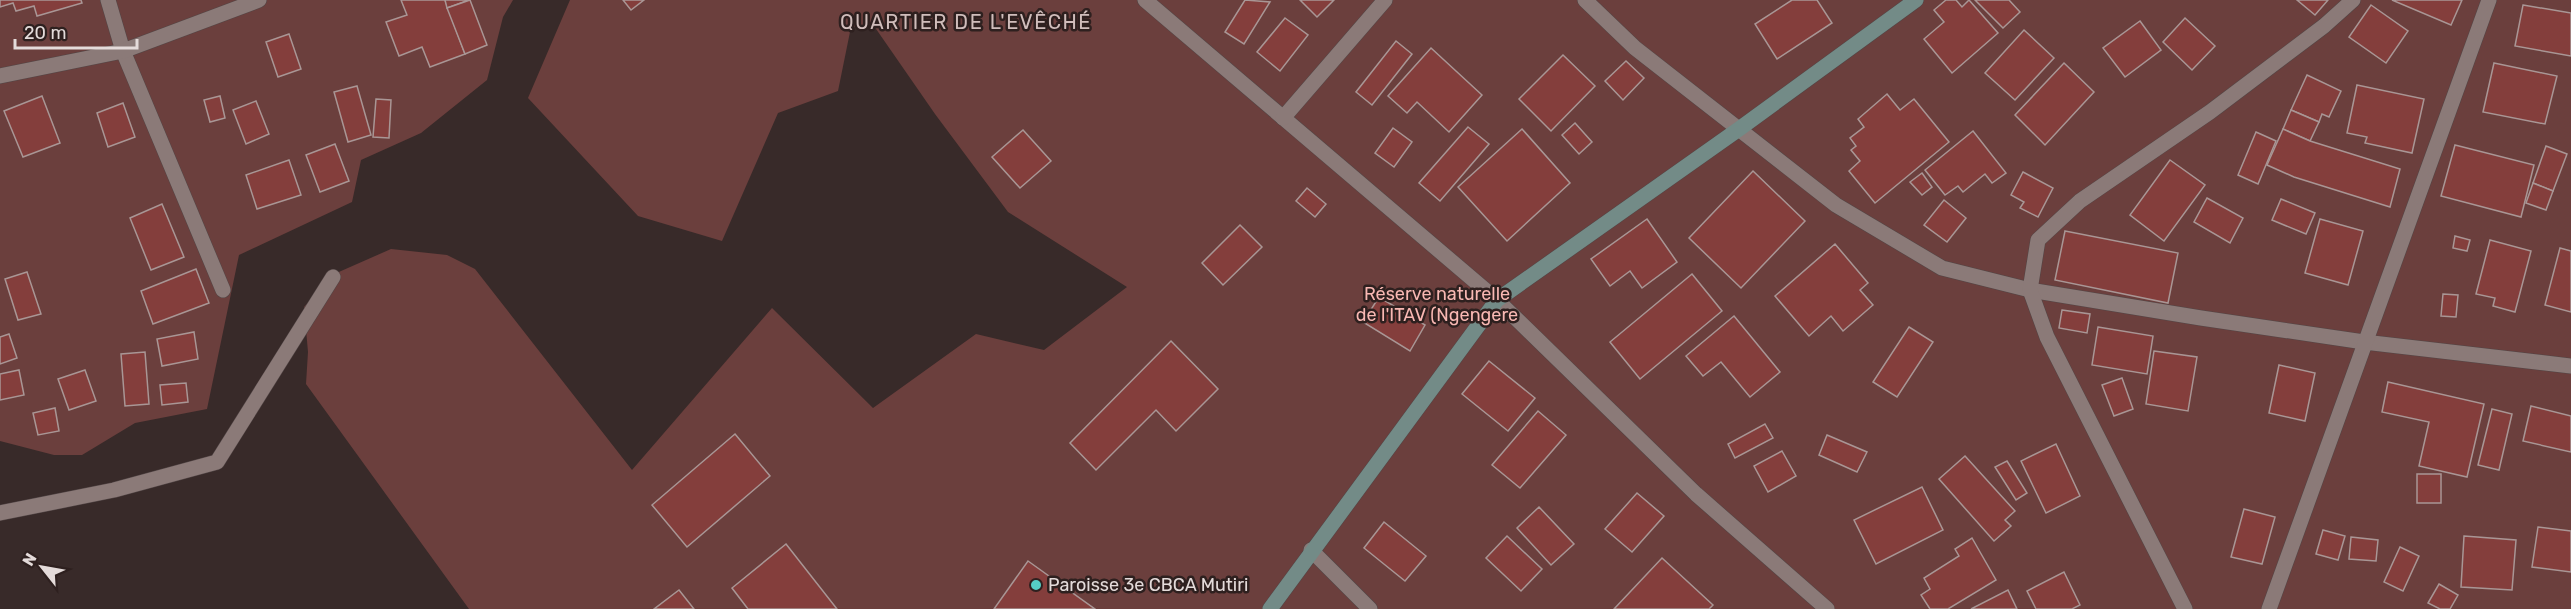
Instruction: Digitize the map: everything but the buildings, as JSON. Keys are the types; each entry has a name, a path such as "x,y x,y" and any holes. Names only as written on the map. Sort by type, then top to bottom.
{"street":[{"path":"108,0 123,51 223,291"},
{"path":"0,76 123,51 259,0"},
{"path":"1145,0 1497,300 1696,494 1827,609"},
{"path":"1283,118 1385,0"},
{"path":"1585,0 1635,48 1836,205 1942,268 2030,290 2364,342 2571,366"},
{"path":"1270,609 1311,550 1497,300 1739,129 1916,0"},
{"path":"2185,609 2081,409 2047,337 2030,290 2038,240 2080,201 2210,112 2325,26 2352,0"},
{"path":"2268,609 2489,0"},
{"path":"0,513 114,490 217,462 333,277"},
{"path":"1311,550 1370,609"}],"green space":[{"path":"0,0 513,0 503,17 487,80 421,133 361,160 352,202 239,255 207,409 135,423 82,455 54,455 0,441"},
{"name":"Réserve naturelle de l'ITAV (Ngengere","path":"570,0 2571,0 2571,609 469,609 306,384 308,352 304,307 332,275 391,249 447,255 475,269 632,470 772,308 873,408 976,334 1044,350 1127,287 1008,212 935,114 874,26 851,27 838,91 778,113 722,241 638,216 528,98"}],"place":[{"name":"Paroisse 3e CBCA Mutiri","path":"1036,585"}],"district":[{"name":"QUARTIER DE L'EVÊCHÉ","path":"966,22"}]}
